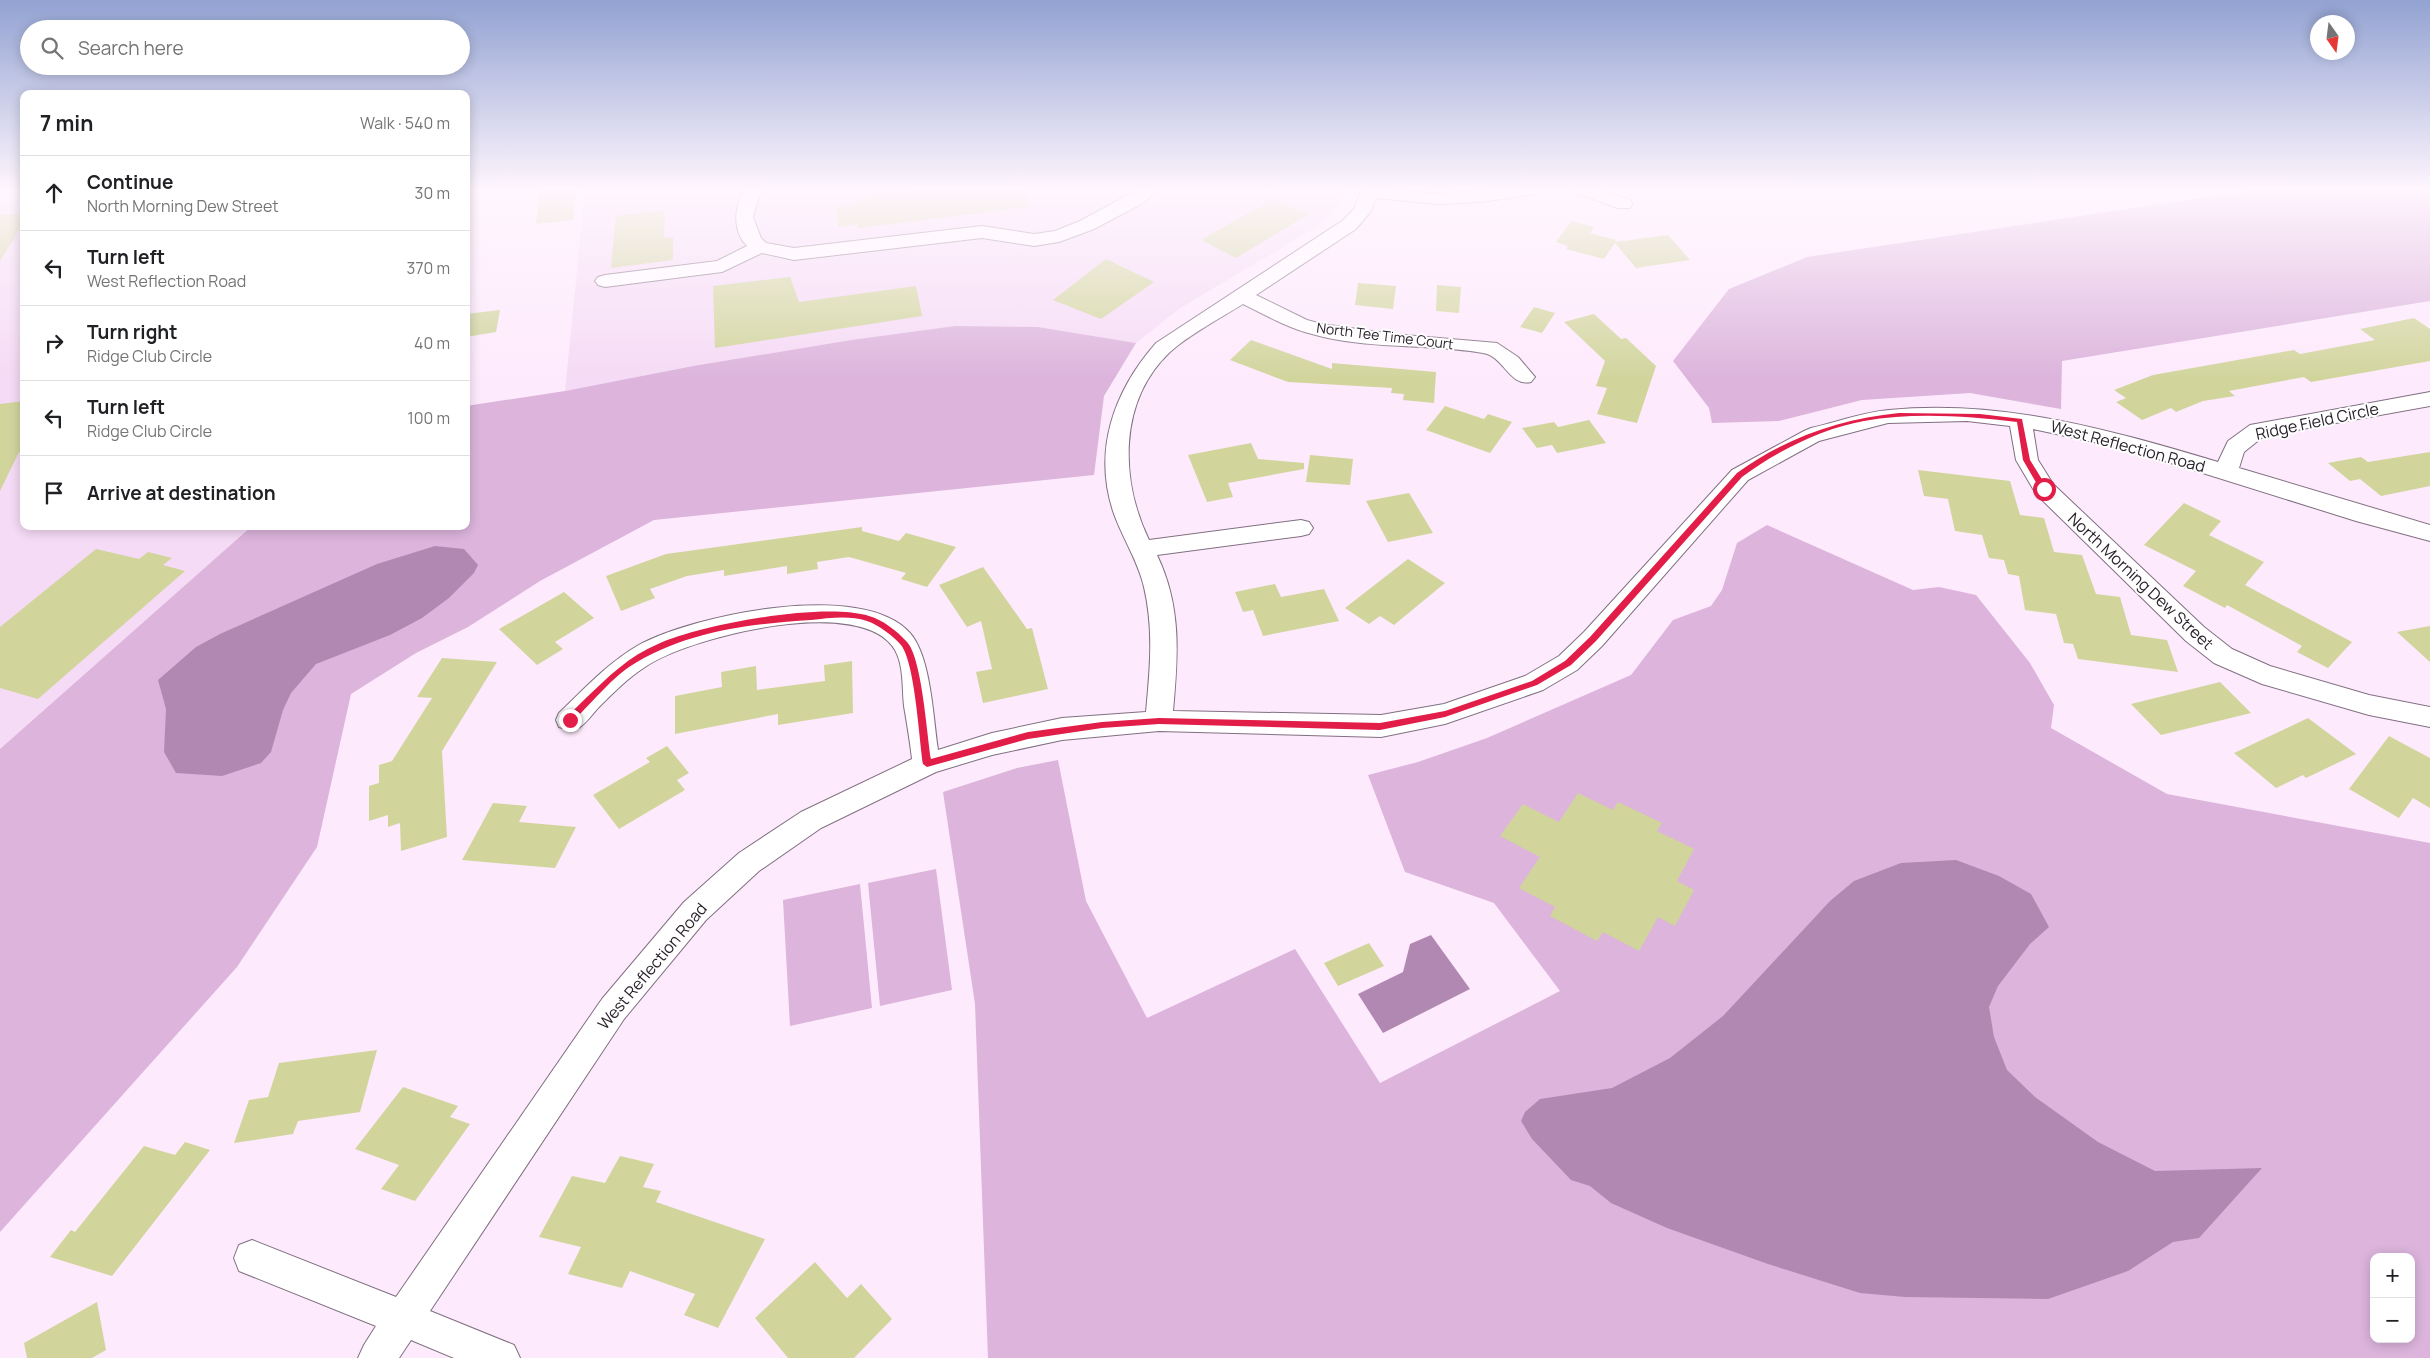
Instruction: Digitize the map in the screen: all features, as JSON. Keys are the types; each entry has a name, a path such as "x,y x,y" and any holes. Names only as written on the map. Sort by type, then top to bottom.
{"street":[{"path":"605,281 722,266 749,252"},
{"path":"786,252 794,254 808,252"},
{"path":"1159,721 1165,636 1156,586 1125,511 1118,483 1117,465 1120,427 1129,396 1136,380 1149,361 1163,347 1307,252"},
{"name":"North Tee Time Court","path":"1241,295 1300,324 1319,330 1393,340 1490,347 1511,361 1524,378"},
{"name":"Ridge Field Circle","path":"2227,472 2233,448 2240,439 2258,430 2430,398"},
{"name":"West Reflection Road","path":"377,1358 613,1009 695,911 749,862 811,820 927,764 992,744 1053,731 1159,721 1380,726 1445,714 1489,700 1534,683 1568,663 1593,639 1740,475 1766,456 1817,433 1862,419 1939,414 2020,420 2073,428 2227,472 2301,497 2430,532"},
{"name":"North Morning Dew Street","path":"2020,420 2027,460 2044,489 2195,634 2223,656 2270,677 2369,705 2430,717"},
{"path":"1142,549 1301,528"},
{"path":"570,720 625,666 660,646 694,634 736,625 773,619 846,614 869,619 887,629 905,645 914,670 927,764"},
{"path":"252,1258 501,1358"}],"shaded area":[{"path":"0,252 20,252 20,530 247,530 0,749"},
{"path":"579,252 1274,252 1179,309 1136,343 1038,327 955,326 851,340 693,366 565,391"},
{"path":"1838,252 2430,252 2430,301 2062,361 2061,409 1970,393 1862,400 1779,421 1712,423 1709,408 1673,361 1729,289 1807,257"},
{"path":"955,326 1038,327 1136,343 1104,396 1094,475 654,520 540,581 468,627 416,653 351,694 317,847 237,967 0,1232 0,749 247,530 470,530 470,405 565,391 693,366 851,340"},
{"path":"1767,525 1913,590 1939,587 1976,595 2030,663 2054,705 2051,728 2167,794 2430,843 2430,1358 988,1358 975,1004 943,792 1017,768 1058,760 1086,901 1147,1018 1295,949 1380,1083 1560,991 1494,903 1405,872 1368,775 1418,762 1487,738 1631,675 1673,620 1711,606 1722,590 1737,543"},
{"path":"435,546 464,549 478,565 474,573 449,598 422,618 390,635 316,664 291,693 283,710 271,752 261,763 222,776 176,773 164,752 166,709 158,680 196,647 220,634 377,564"},
{"path":"1956,860 1999,876 2031,894 2049,927 2030,944 1998,986 1989,1007 1994,1037 2007,1070 2035,1097 2098,1142 2155,1171 2262,1168 2199,1238 2173,1242 2128,1271 2048,1299 1905,1297 1860,1293 1768,1264 1667,1228 1611,1203 1590,1186 1571,1180 1532,1139 1521,1121 1525,1112 1540,1099 1612,1088 1670,1058 1723,1016 1830,901 1854,881 1901,863"},
{"path":"936,869 952,990 880,1006 868,883"},
{"path":"860,884 872,1008 790,1026 783,900"},
{"path":"1431,935 1470,989 1383,1033 1358,994 1403,972 1410,944"}],"building":[{"path":"0,252 5,252 0,261"},
{"path":"613,252 673,252 673,260 611,268"},
{"path":"1225,252 1245,252 1236,258"},
{"path":"1579,252 1609,252 1604,259"},
{"path":"1623,252 1683,252 1690,260 1636,268"},
{"path":"1106,259 1154,282 1101,319 1053,300"},
{"path":"790,277 799,302 916,286 922,316 715,348 713,286"},
{"path":"1358,283 1396,286 1393,309 1355,305"},
{"path":"1437,285 1461,287 1459,313 1436,311"},
{"path":"1534,307 1555,313 1542,333 1520,327"},
{"path":"500,310 496,332 470,336 470,314"},
{"path":"1594,314 1621,339 1626,338 1656,366 1637,423 1597,414 1607,388 1596,386 1605,361 1564,322"},
{"path":"2414,318 2430,329 2430,361 2311,382 2304,377 2229,391 2235,396 2203,401 2176,412 2171,408 2142,420 2116,402 2126,398 2114,390 2153,375 2294,350 2300,354 2375,340 2360,329"},
{"path":"1251,340 1332,369 1332,363 1436,372 1434,403 1403,400 1404,394 1391,393 1392,388 1288,382 1230,360"},
{"path":"20,402 20,452 0,491 0,404"},
{"path":"1445,406 1484,419 1488,414 1512,422 1490,453 1426,430"},
{"path":"1589,420 1606,443 1557,453 1552,445 1537,448 1522,428 1554,422 1558,427"},
{"path":"1251,443 1258,459 1304,463 1304,469 1228,483 1233,497 1207,502 1188,455"},
{"path":"2430,452 2430,486 2381,496 2360,479 2350,481 2328,463 2361,457 2368,462"},
{"path":"1310,455 1353,459 1350,485 1306,482"},
{"path":"1918,470 2010,481 2020,515 2044,518 2054,552 2082,555 2096,594 2120,597 2131,635 2167,640 2178,672 2078,659 2073,644 2064,643 2056,614 2025,610 2019,576 2008,574 2004,560 1989,558 1982,535 1955,531 1948,499 1924,496"},
{"path":"1409,493 1433,533 1388,542 1366,501"},
{"path":"2184,503 2221,521 2209,535 2264,562 2245,585 2352,642 2328,668 2297,652 2302,646 2227,605 2225,608 2183,586 2196,571 2144,545"},
{"path":"862,527 862,531 899,541 906,533 956,547 927,587 901,579 906,573 849,557 817,562 818,569 787,574 787,566 724,576 724,570 687,576 650,589 655,598 621,611 606,576 666,554"},
{"path":"96,549 139,559 148,552 172,558 163,565 185,571 38,699 0,688 0,627"},
{"path":"1408,559 1445,583 1394,625 1380,616 1369,624 1345,608"},
{"path":"983,567 1027,629 1032,628 1048,689 983,703 976,672 992,669 981,621 967,627 939,585"},
{"path":"1275,584 1281,597 1324,589 1339,621 1263,636 1253,610 1243,612 1235,592"},
{"path":"564,592 594,618 555,642 563,649 537,665 499,629"},
{"path":"2430,626 2430,662 2397,632"},
{"path":"442,658 497,662 442,751 447,837 401,851 400,823 388,827 388,815 369,821 369,786 379,783 379,765 392,761 432,698 417,697"},
{"path":"852,661 853,713 778,725 778,714 675,734 675,696 722,687 721,672 756,666 757,690 825,681 824,665"},
{"path":"2220,682 2251,713 2161,735 2131,704"},
{"path":"2308,718 2356,754 2306,778 2303,775 2276,788 2234,753"},
{"path":"2389,736 2430,758 2430,808 2413,798 2399,818 2349,789"},
{"path":"667,746 689,773 677,780 685,790 619,829 593,795 650,762 646,758"},
{"path":"1578,793 1613,810 1618,802 1662,823 1657,831 1694,849 1677,881 1694,890 1675,926 1658,917 1639,951 1603,932 1597,941 1550,916 1555,907 1519,888 1540,857 1500,836 1523,804 1559,822"},
{"path":"493,803 527,806 519,822 576,827 555,868 462,860"},
{"path":"1369,943 1384,966 1338,986 1324,963"},
{"path":"377,1050 360,1112 298,1121 293,1134 234,1143 249,1100 268,1097 279,1063"},
{"path":"403,1087 458,1106 450,1117 470,1124 415,1201 381,1189 399,1165 355,1149"},
{"path":"185,1142 210,1150 112,1276 50,1257 71,1230 75,1232 144,1146 175,1155"},
{"path":"620,1156 654,1164 643,1187 661,1191 656,1202 765,1239 718,1328 684,1315 695,1294 630,1271 622,1288 568,1274 581,1247 539,1237 572,1176 605,1183"},
{"path":"815,1262 847,1298 861,1284 892,1319 854,1358 788,1358 755,1318"},
{"path":"97,1302 106,1350 92,1358 27,1358 24,1343"}],"route":[{"path":"570,720 625,666 660,646 694,634 736,625 773,619 846,614 869,619 887,629 905,645 914,670 927,764 992,744 1062,729 1102,725 1159,721 1380,726 1445,714 1489,700 1534,683 1568,663 1593,639 1740,475 1766,456 1783,447 1833,427 1862,419 1899,415 1939,414 2020,420 2027,460 2044,489"}]}
